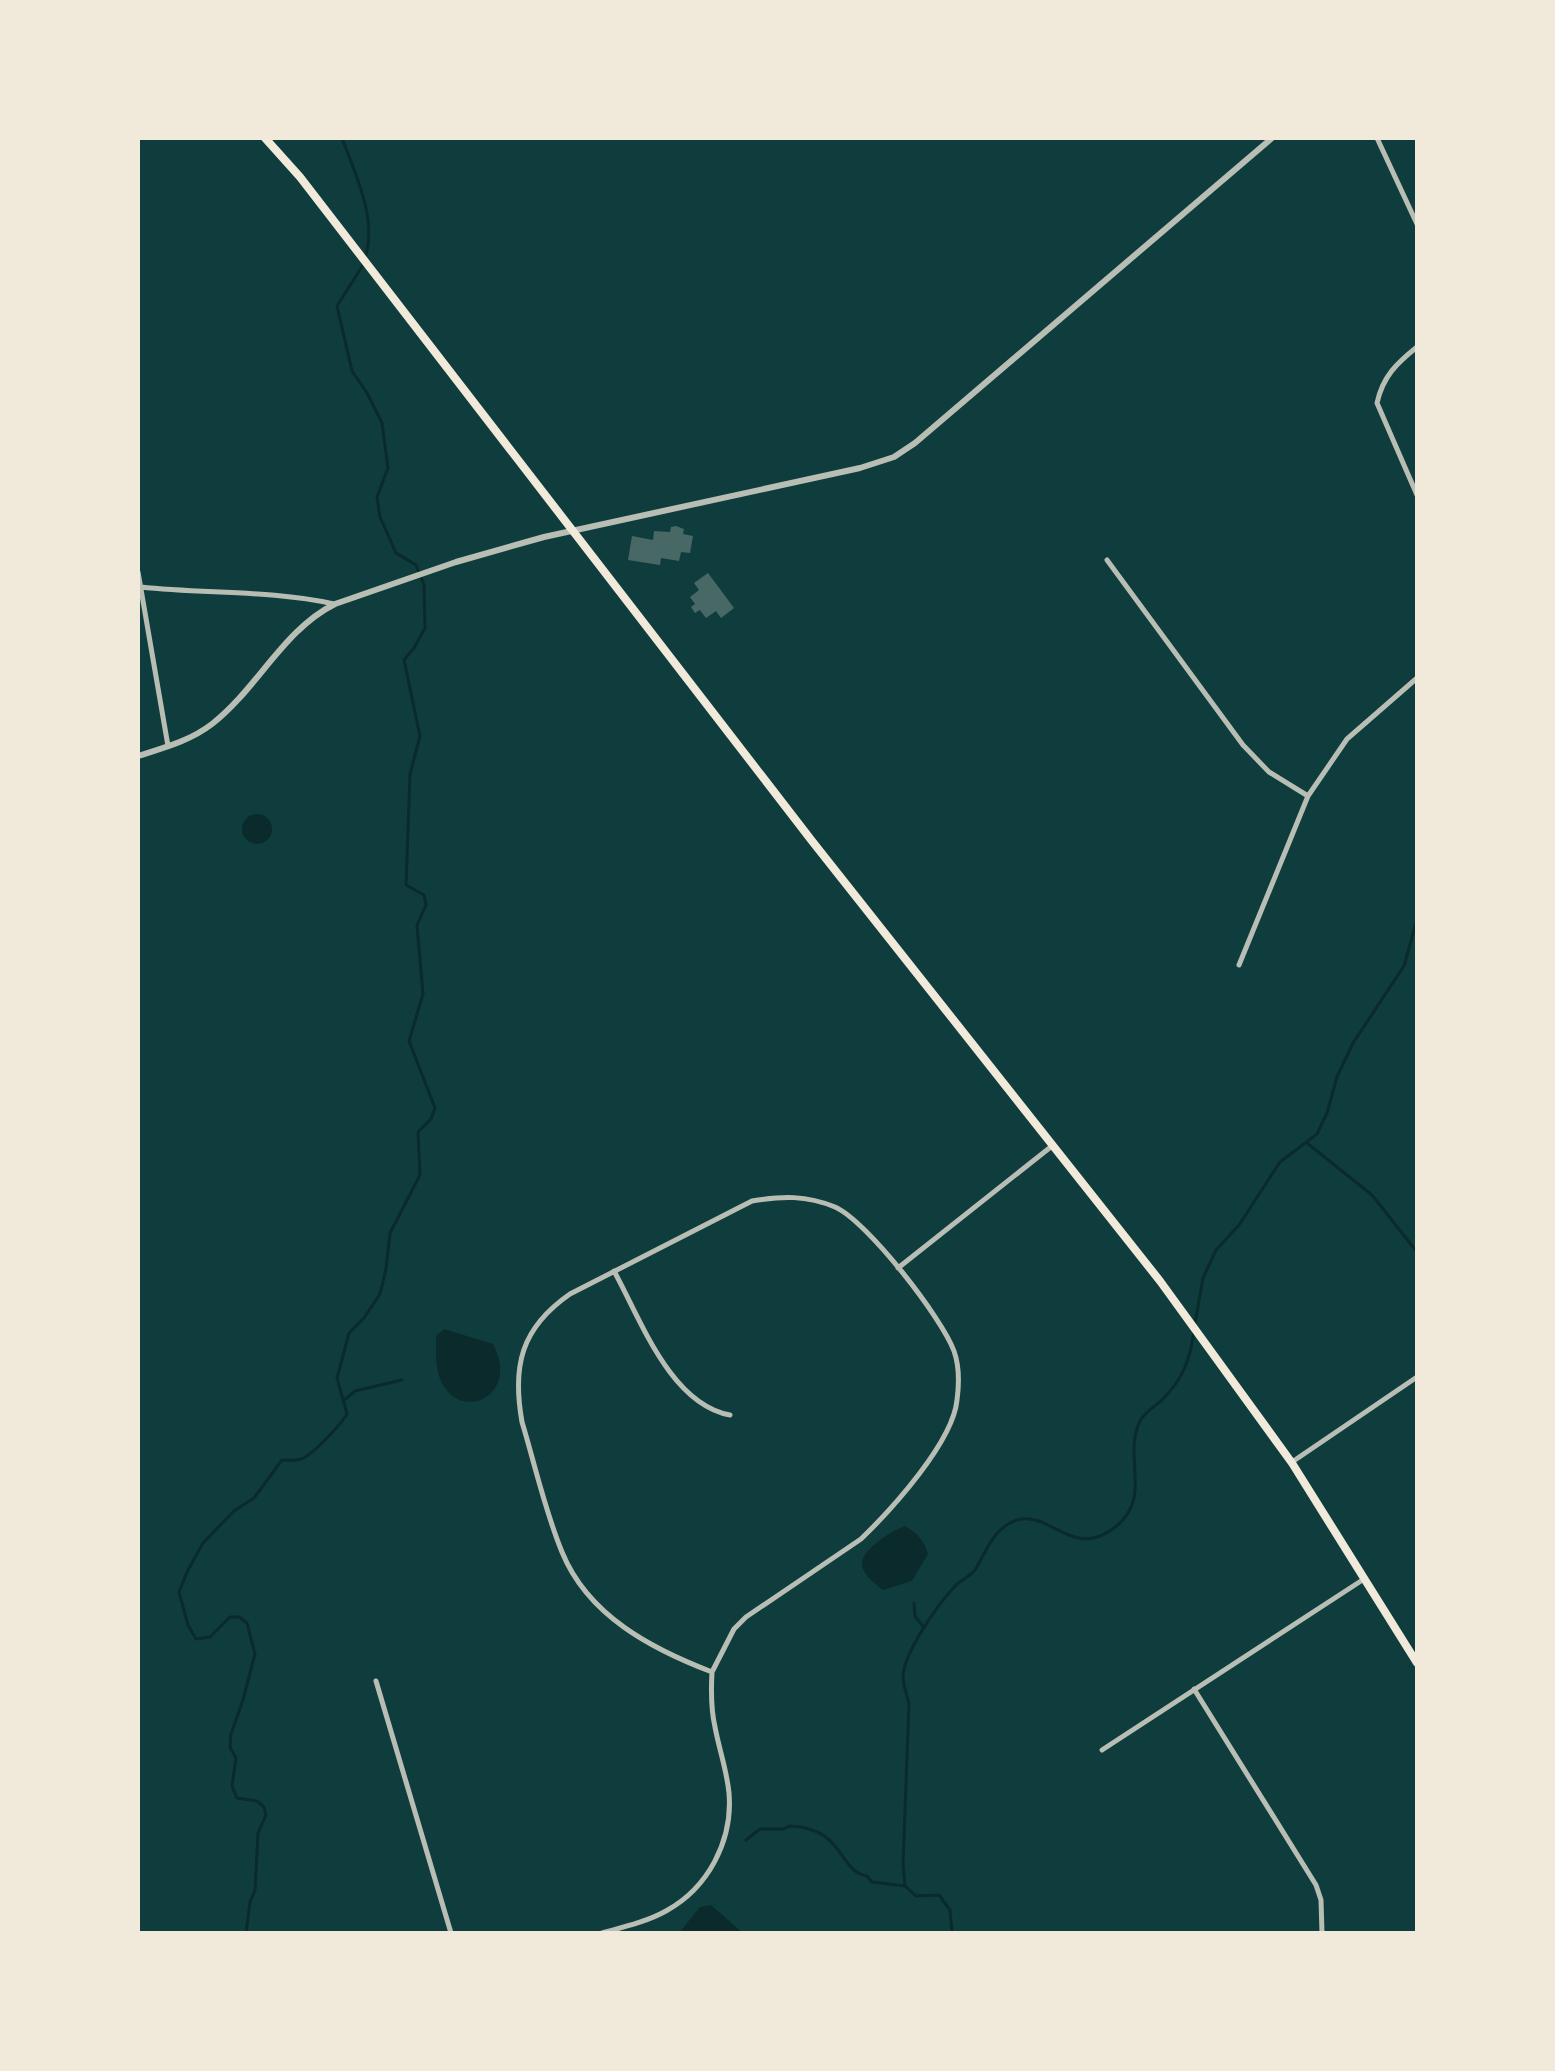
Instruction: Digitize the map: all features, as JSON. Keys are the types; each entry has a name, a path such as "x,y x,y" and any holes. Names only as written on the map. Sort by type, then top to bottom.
{"highway":[{"path":"265,138 300,177 812,841 1208,1344 1292,1463 1417,1663"}],"street":[{"path":"138,756 194,736 212,724 303,627 335,604 428,571 573,529 860,468 894,457 951,413 1272,138"},
{"path":"1377,138 1417,224"},
{"path":"1417,347 1391,369 1380,389 1377,403 1417,495"},
{"path":"1107,560 1243,745 1269,772 1308,796"},
{"path":"138,572 168,746"},
{"path":"141,587 269,595 335,604"},
{"path":"1239,965 1308,796 1347,739 1417,678"},
{"path":"898,1268 1052,1146"},
{"path":"602,1933 647,1919 674,1906 697,1886 715,1861 724,1839 729,1804 725,1769 714,1724 712,1672 734,1629 746,1617 861,1539 878,1523 931,1457 951,1423 957,1401 957,1365 944,1332 871,1234 837,1208 813,1200 781,1196 752,1201 614,1271 555,1304 532,1330 520,1355 518,1398 522,1422 561,1551 578,1581 602,1611 628,1632 712,1672"},
{"path":"614,1271 659,1357 672,1374 705,1404 730,1415"},
{"path":"1292,1463 1417,1377"},
{"path":"1102,1750 1365,1578"},
{"path":"376,1681 451,1933"},
{"path":"1194,1689 1316,1885 1321,1900 1322,1933"}],"water":[{"path":"257,814 268,818 272,829 268,840 257,844 246,840 242,829 246,818"},
{"path":"444,1329 493,1344 500,1363 499,1378 494,1390 484,1398 473,1402 461,1400 450,1394 441,1381 436,1336"},
{"path":"905,1526 920,1537 928,1554 912,1581 883,1590 865,1573 863,1559 878,1541"},
{"path":"711,1905 743,1933 679,1933 700,1907"}],"building":[{"path":"671,527 684,529 683,534 693,536 690,553 681,552 679,561 661,558 660,565 628,560 632,536 653,540 654,531 670,532"},
{"path":"708,573 734,608 721,618 716,611 706,618 700,610 695,613 691,607 695,604 690,597 699,590 694,583"}],"waterway":[{"path":"342,138 367,212 369,228 365,258"},
{"path":"246,1933 250,1902 255,1890 258,1833 266,1815 264,1807 257,1801 237,1798 232,1786 236,1758 230,1747 231,1734 255,1654 247,1623 239,1617 230,1617 210,1637 196,1639 188,1625 179,1592 203,1543 234,1511 254,1498 282,1460 301,1459 312,1452 347,1414 337,1378 349,1333 364,1318 380,1294 390,1233 420,1175 418,1132 431,1119 435,1108 409,1041 423,994 417,925 426,905 424,895 406,885 410,774 420,736 404,660 425,628 424,585 416,565 396,553 380,517 377,497 388,468 382,423 352,371 337,306 363,265"},
{"path":"1195,1323 1203,1278 1216,1250 1239,1225 1280,1162 1317,1134 1353,1043 1404,966 1417,919"},
{"path":"1307,1143 1372,1195 1417,1252"},
{"path":"952,1933 950,1910 939,1895 916,1896 905,1886 903,1864 909,1703 903,1679 908,1656 940,1604 956,1585 975,1570 992,1541 1009,1523 1029,1519 1086,1539 1114,1528 1126,1516 1135,1490 1135,1435 1140,1421 1180,1377 1188,1360 1194,1331"},
{"path":"343,1401 355,1391 402,1380"},
{"path":"914,1603 915,1616 924,1628"},
{"path":"746,1840 760,1829 807,1828 831,1841 850,1867 872,1882 905,1886"}]}
